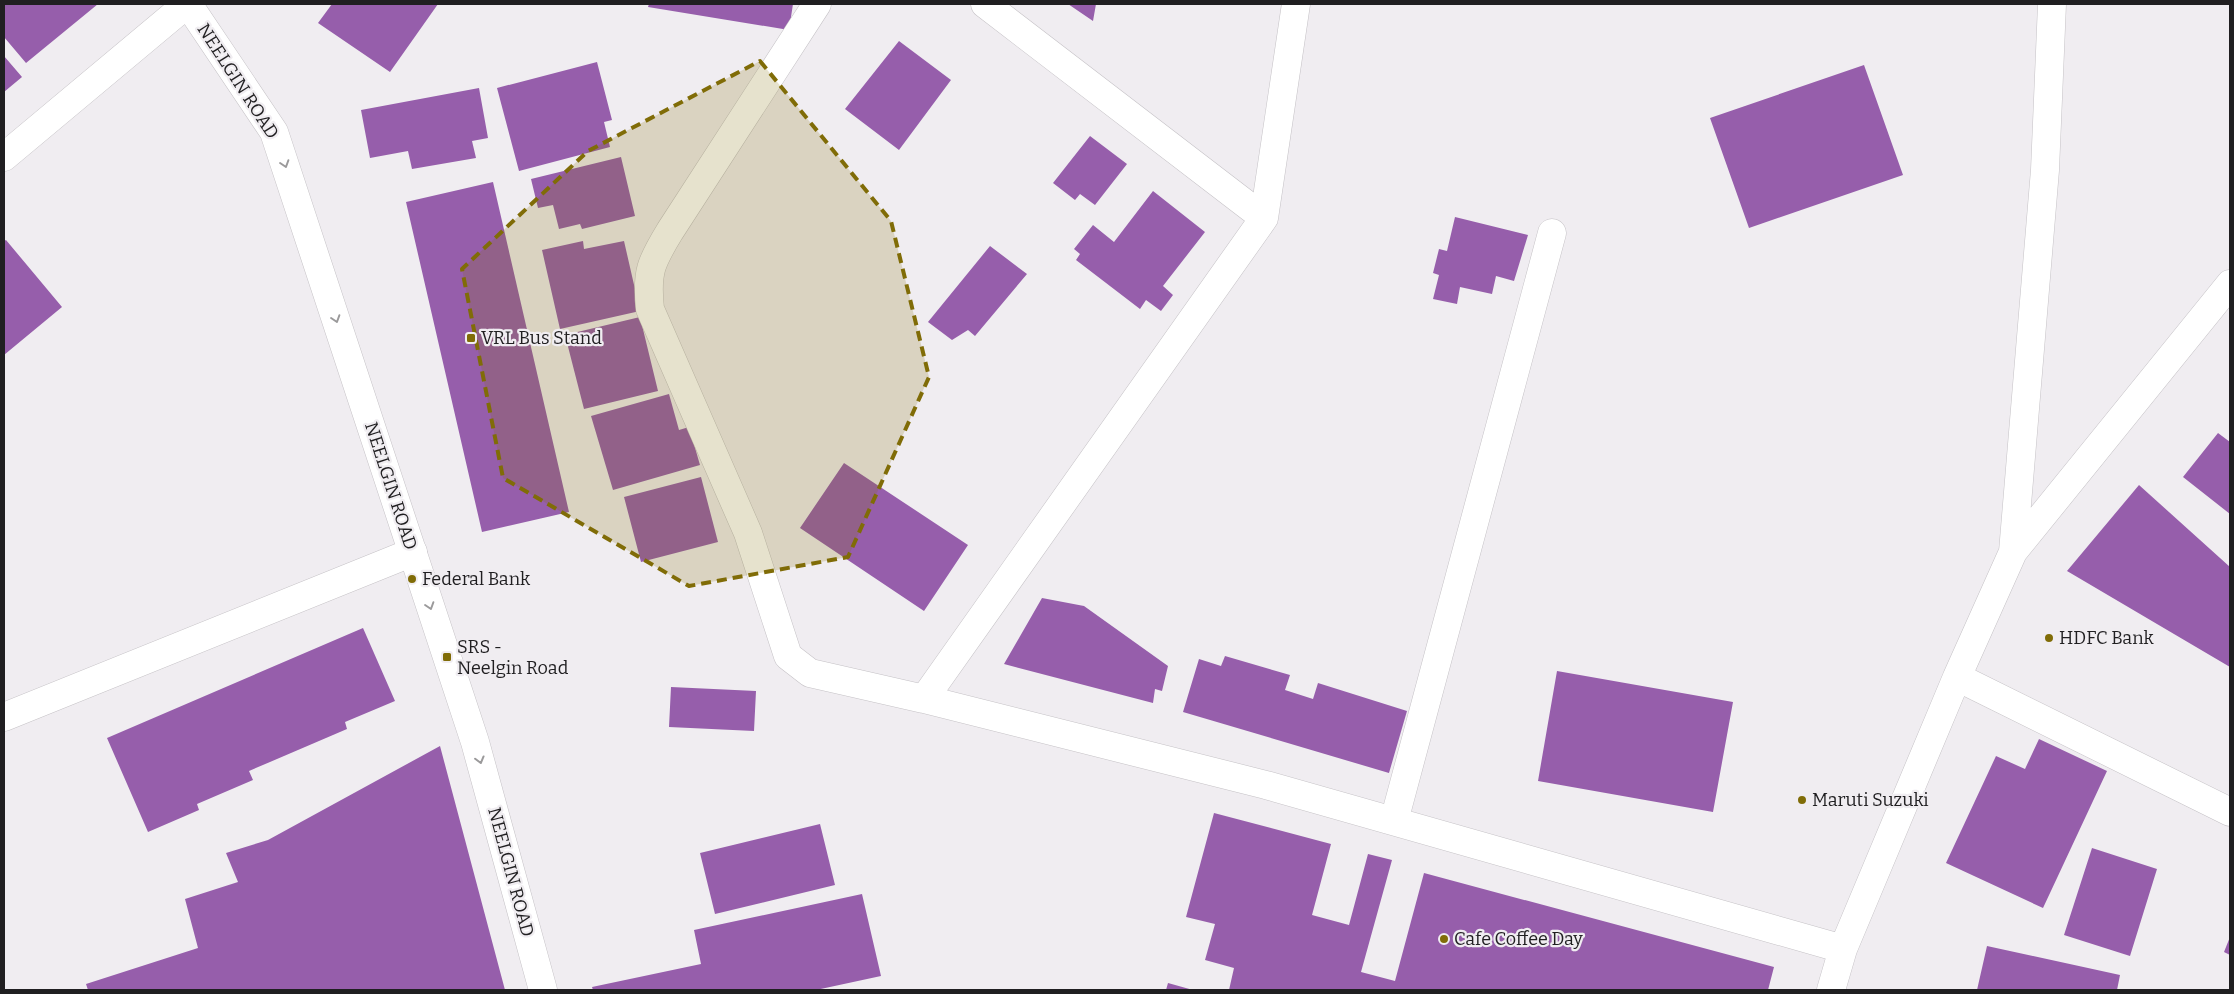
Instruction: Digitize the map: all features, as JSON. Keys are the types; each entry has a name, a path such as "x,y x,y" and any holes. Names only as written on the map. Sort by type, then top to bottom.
{"street":[{"path":"4,157 187,4"},
{"name":"NEELGIN ROAD","path":"187,4 274,132 475,742 543,990"},
{"path":"817,4 654,258 647,283 650,309 748,533 788,656 810,673 924,699 1266,784 1843,949"},
{"path":"985,4 1264,218"},
{"path":"924,699 1264,218 1296,4"},
{"path":"2013,552 2045,170 2052,4"},
{"path":"1394,821 1552,233"},
{"path":"1831,990 1843,949 1957,677 2013,552 2230,284"},
{"path":"4,717 413,552"},
{"path":"1957,677 2230,812"}],"highlighted area":[{"path":"760,61 891,221 929,377 848,557 689,586 503,478 462,269 588,151"}],"building":[{"path":"4,4 98,4 26,63 4,37"},
{"path":"332,4 438,4 390,72 318,23"},
{"path":"649,4 793,4 789,30 648,7"},
{"path":"1068,4 1096,4 1093,21"},
{"path":"899,41 951,80 899,150 845,109"},
{"path":"4,56 22,77 4,92"},
{"path":"597,62 612,120 604,122 610,147 519,171 497,88"},
{"path":"1864,65 1903,175 1749,228 1710,118"},
{"path":"479,88 488,138 472,141 476,158 412,169 408,151 370,158 361,110"},
{"path":"1090,136 1127,164 1095,205 1080,194 1075,200 1053,183"},
{"path":"621,157 635,216 582,229 580,224 559,229 553,205 538,208 531,179"},
{"path":"493,182 569,512 482,532 406,202"},
{"path":"1153,191 1205,232 1163,286 1173,295 1161,311 1146,300 1140,309 1076,260 1080,254 1074,249 1093,225 1114,242"},
{"path":"1455,217 1528,235 1514,281 1496,276 1492,294 1460,287 1457,304 1433,299 1439,275 1433,273 1439,249 1447,251"},
{"path":"6,240 62,307 4,355 4,241"},
{"path":"583,241 584,249 624,241 640,311 560,329 542,250"},
{"path":"990,246 1027,274 975,336 968,330 952,340 928,322"},
{"path":"640,317 658,391 584,409 565,335"},
{"path":"669,394 679,430 689,427 700,465 613,490 591,416"},
{"path":"2218,433 2230,442 2230,514 2183,477"},
{"path":"844,463 968,545 924,611 800,528"},
{"path":"701,477 718,542 641,562 624,497"},
{"path":"2139,485 2230,567 2230,667 2067,571"},
{"path":"1042,598 1084,606 1168,666 1162,691 1155,689 1153,703 1004,664"},
{"path":"363,628 395,701 345,722 347,729 249,771 253,780 197,804 199,810 148,832 107,738"},
{"path":"1225,656 1290,675 1285,690 1313,699 1318,683 1407,711 1389,773 1183,712 1199,659 1221,666"},
{"path":"1557,671 1733,702 1713,812 1538,781"},
{"path":"671,687 756,691 754,731 669,727"},
{"path":"2039,739 2107,771 2043,908 1946,863 1996,756 2025,769"},
{"path":"440,746 505,990 88,990 86,984 198,948 185,899 238,882 226,853 268,840"},
{"path":"1214,813 1331,844 1312,915 1349,925 1368,854 1392,860 1361,972 1395,981 1424,873 1774,967 1768,990 1229,990 1234,968 1205,960 1215,924 1186,917"},
{"path":"820,824 835,885 715,914 700,853"},
{"path":"2092,848 2157,869 2130,956 2064,935"},
{"path":"862,894 881,976 816,990 593,990 592,987 701,964 694,930"},
{"path":"2230,937 2230,955 2224,952"},
{"path":"1987,946 2120,975 2117,990 1977,990"},
{"path":"1168,983 1193,990 1166,990"}],"place":[{"name":"VRL Bus Stand","path":"471,338"},
{"name":"Federal Bank","path":"412,579"},
{"name":"HDFC Bank","path":"2049,638"},
{"name":"SRS - Neelgin Road","path":"447,657"},
{"name":"Maruti Suzuki","path":"1802,800"},
{"name":"Cafe Coffee Day","path":"1444,939"}]}
